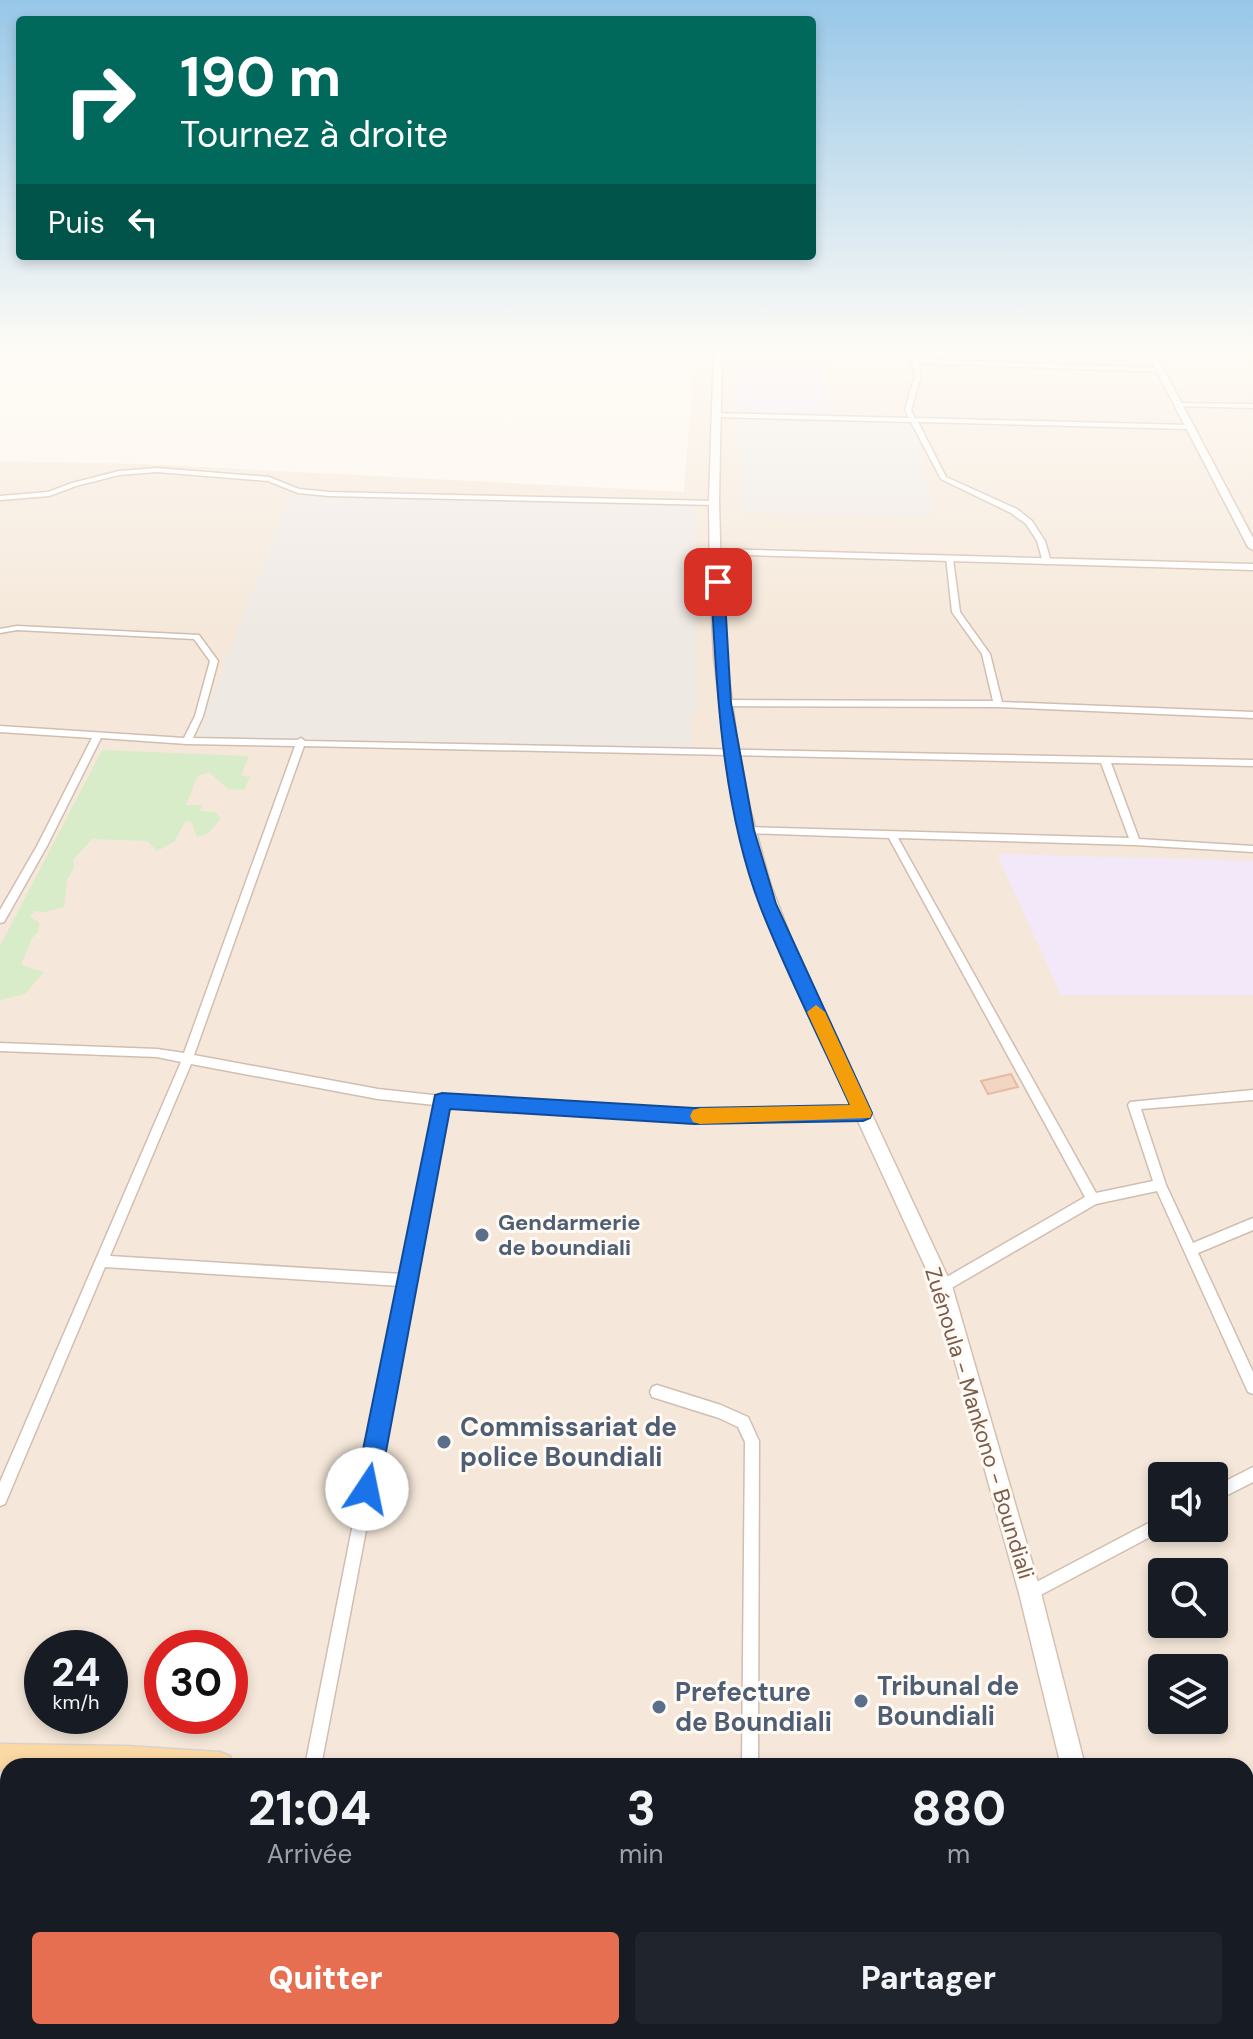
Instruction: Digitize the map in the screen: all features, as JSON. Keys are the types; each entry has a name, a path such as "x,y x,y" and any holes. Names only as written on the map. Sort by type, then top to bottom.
{"main road":[{"name":"Zuénoula - Mankono - Boundiali","path":"715,444 714,503 724,703 746,830 767,904 943,1286 1030,1593 1071,1758"},
{"path":"0,1757 63,1758"}],"street":[{"path":"927,444 943,478 1014,511 1029,523 1041,541 1047,562"},
{"path":"1197,444 1253,547"},
{"path":"1,500 49,494 119,473 157,470 269,479 298,491 329,494 714,503"},
{"path":"716,552 1253,567"},
{"path":"949,559 956,612 986,654 998,704"},
{"path":"0,631 17,628 196,637 214,661 199,716 187,741"},
{"path":"724,703 998,704 1253,715"},
{"path":"0,729 187,741 1253,763"},
{"path":"0,919 97,737"},
{"path":"0,1499 187,1060 301,741"},
{"path":"1105,760 1135,842"},
{"path":"746,830 893,837 1135,842 1253,849"},
{"path":"893,837 1093,1199"},
{"path":"0,1047 157,1053 378,1094 442,1101 694,1116 863,1113"},
{"path":"1253,1095 1134,1105 1160,1185 1253,1387"},
{"path":"315,1758 442,1101"},
{"path":"943,1286 1093,1199 1160,1185"},
{"path":"1190,1250 1253,1224"},
{"path":"100,1261 406,1280"},
{"path":"657,1392 743,1422 752,1441 750,1758"},
{"path":"1228,1487 1253,1474"},
{"path":"1030,1593 1148,1530"}],"shaded area":[{"path":"688,444 1253,444 1253,1758 0,1758 0,461 145,464 684,492"},
{"path":"739,444 918,444 934,517 741,513"},
{"path":"289,497 694,506 697,711 687,721 693,728 692,748 197,736"},
{"path":"997,854 1253,861 1253,995 1061,995"}],"green space":[{"path":"102,750 249,756 241,775 250,777 244,790 228,789 209,772 197,777 186,805 202,805 200,811 216,812 221,819 207,834 197,837 191,821 185,822 174,842 157,851 147,841 92,839 73,860 74,868 67,880 64,907 46,912 34,911 30,917 39,922 39,931 32,938 21,965 44,972 25,994 0,1000 0,946"}],"building":[{"path":"1011,1074 1018,1087 988,1094 981,1081"}],"slow traffic":[{"path":"700,1116 863,1113 816,1012"}],"place":[{"name":"Gendarmerie de boundiali","path":"482,1235"},
{"name":"Commissariat de police Boundiali","path":"444,1442"},
{"name":"Tribunal de Boundiali","path":"861,1701"},
{"name":"Prefecture de Boundiali","path":"659,1707"}],"route":[{"path":"367,1489 442,1101 694,1116 863,1113 767,904 746,830 724,703 718,582"}]}
